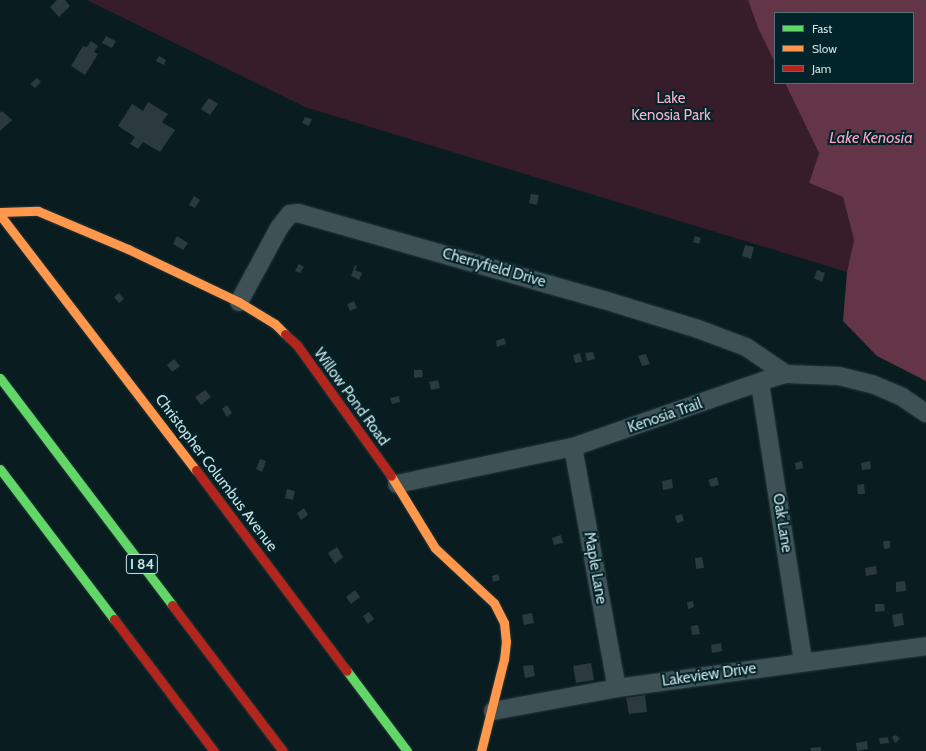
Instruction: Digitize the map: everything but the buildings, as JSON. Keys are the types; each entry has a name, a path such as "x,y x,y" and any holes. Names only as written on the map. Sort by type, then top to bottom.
{"main road":[{"name":"Willow Pond Road","path":"0,213 24,210 38,211 128,249 238,302 275,324 297,345 353,425 397,484 435,548 494,603 504,623 506,641 504,660 493,711 481,751"},
{"name":"Christopher Columbus Avenue","path":"0,213 149,407 408,751"},
{"name":"I 84","path":"0,378 283,751"},
{"path":"0,469 214,751"}],"street":[{"name":"Cherryfield Drive","path":"238,302 278,228 290,214 298,213 604,300 698,329 746,347 786,374"},
{"name":"Kenosia Trail","path":"397,484 573,447 786,374 839,376 872,384 902,397 926,413"},
{"name":"Oak Lane","path":"760,383 803,662"},
{"name":"Maple Lane","path":"573,447 617,688"},
{"name":"Lakeview Drive","path":"493,711 617,688 926,646"}],"green space":[{"name":"Lake Kenosia Park","path":"87,0 748,0 758,28 774,61 774,84 785,84 819,153 809,183 843,197 854,240 847,272 305,107"}],"water":[{"name":"Lake Kenosia","path":"748,0 926,0 926,381 877,356 843,321 847,272 854,240 843,197 809,183 819,153 785,84 914,84 914,12 774,12 774,61 758,28"}],"traffic: fast":[{"path":"0,378 172,605"},
{"path":"0,469 114,619"},
{"path":"347,671 407,751"}],"traffic: slow":[{"path":"0,212 38,211 128,249 239,302 275,324 285,334"},
{"path":"0,215 196,470"},
{"path":"391,476 435,548 494,603 504,623 506,641 504,659 481,751"}],"traffic: jam":[{"path":"285,334 297,345 391,476"},
{"path":"196,470 347,671"},
{"path":"172,605 283,751"},
{"path":"114,619 214,751"}]}
